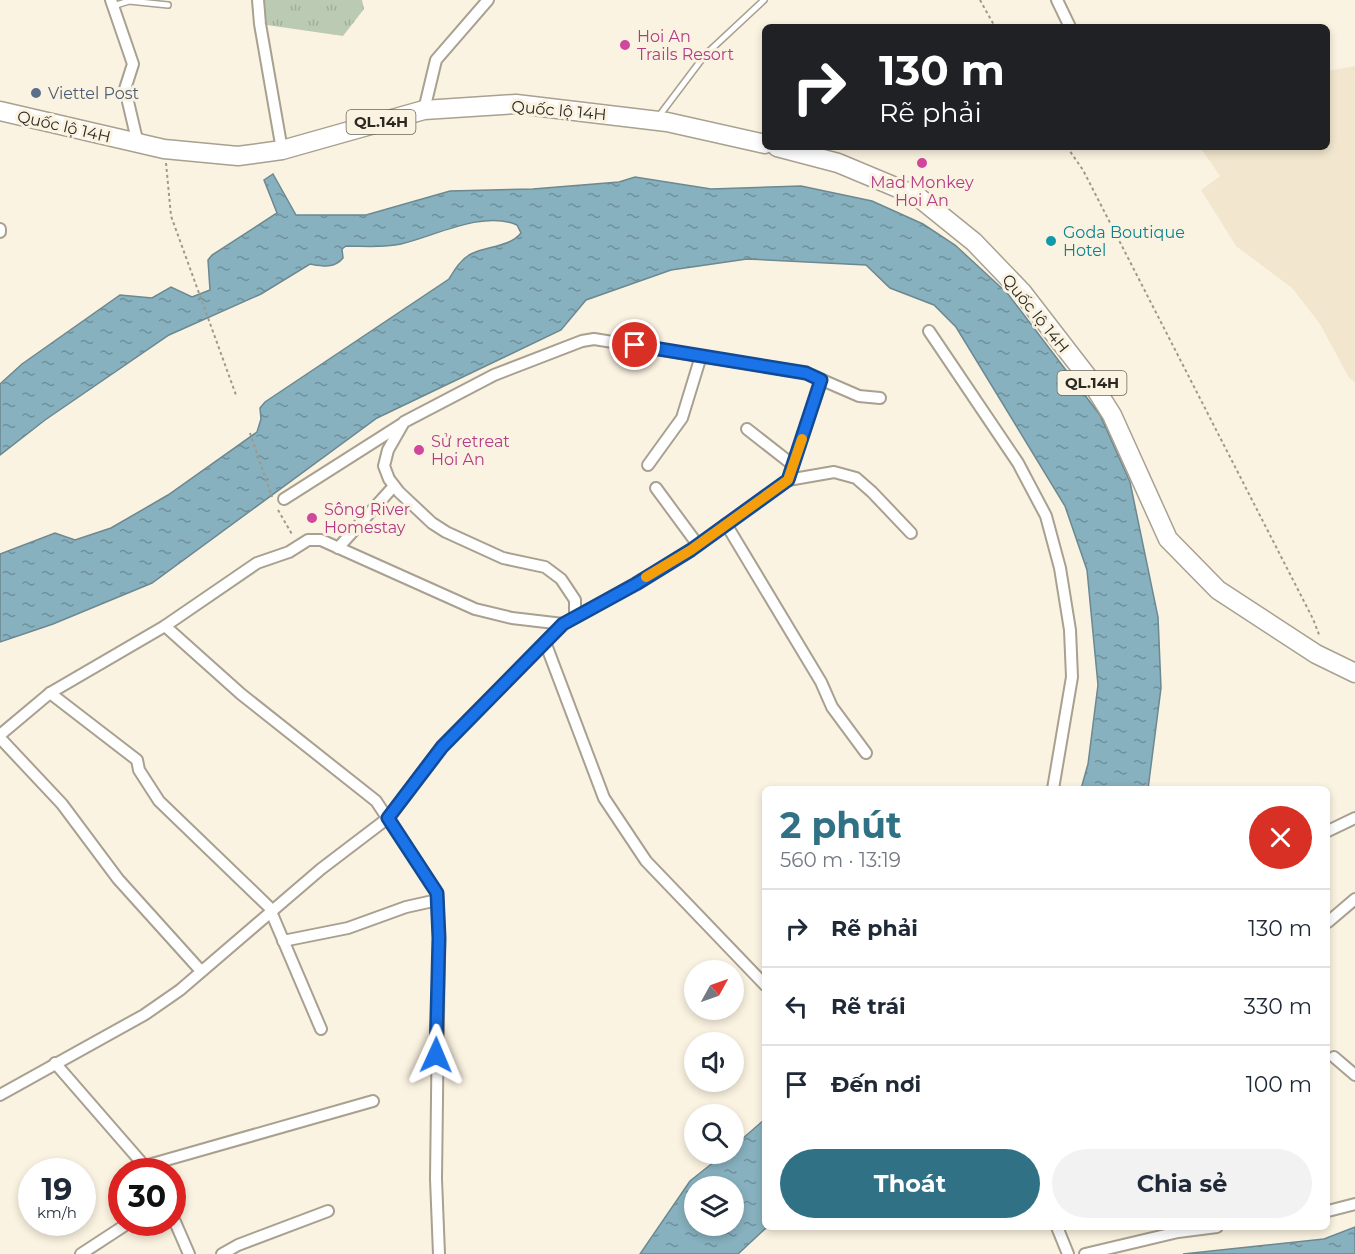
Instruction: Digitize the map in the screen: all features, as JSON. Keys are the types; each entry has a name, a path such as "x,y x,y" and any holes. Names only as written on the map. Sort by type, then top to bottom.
{"main road":[{"name":"Quốc lộ 14H","path":"0,111 164,149 238,156 282,150 424,110 516,104 656,120 762,143"},
{"name":"Quốc lộ 14H","path":"788,150 838,163 917,196 974,242 1022,292 1090,380 1112,414 1168,539 1218,590 1316,654 1355,675"}],"street":[{"path":"258,0 260,24 282,150"},
{"path":"424,110 436,60 488,0"},
{"path":"1057,0 1069,24"},
{"path":"112,3 133,64 125,89 138,144"},
{"path":"929,331 1018,463 1046,516 1061,578 1070,630 1072,677 1054,786"},
{"path":"284,499 404,422 494,375 582,341 613,341 806,373 859,396 880,398"},
{"path":"648,465 682,418 701,356"},
{"path":"788,480 821,380"},
{"path":"404,422 388,450 384,465 394,486 432,523 446,532 503,558 544,567 561,579 575,600 575,616"},
{"path":"747,429 793,465"},
{"path":"0,1095 144,1015 180,990 321,869 388,818 442,747 563,624 636,584 698,545 788,480 834,472 856,478 911,533"},
{"path":"338,548 394,486"},
{"path":"656,488 698,545"},
{"path":"726,524 821,682 832,707 866,753"},
{"path":"201,971 118,879 62,804 0,736 50,693 165,626 257,563 279,557 308,540 321,540 476,609 512,618 563,624"},
{"path":"165,626 241,694 376,801 436,890 439,938 436,1191 439,1254"},
{"path":"545,642 604,798 646,861 762,982"},
{"path":"50,693 137,760 139,770 159,801 269,907 321,1029"},
{"path":"1330,830 1355,818"},
{"path":"283,941 348,928 406,907 433,901 437,896"},
{"path":"1330,920 1355,899"},
{"path":"1334,1057 1355,1075"},
{"path":"55,1064 137,1158"},
{"path":"184,1158 373,1101"},
{"path":"1330,1210 1355,1204"},
{"path":"222,1254 238,1245 327,1211"},
{"path":"1058,1230 1068,1254"},
{"path":"1084,1254 1194,1230"},
{"path":"81,1254 108,1236"},
{"path":"181,1236 189,1254"}],"lane":[{"path":"656,120 705,55 764,0"},
{"path":"112,3 168,5"}],"path":[{"path":"980,0 993,24"},
{"path":"164,149 171,216 236,395"},
{"path":"1069,150 1083,170 1313,619 1322,641 1316,654"},
{"path":"250,433 273,500"},
{"path":"278,509 299,547"}],"shaded area":[{"path":"1355,66 1355,382 1349,378 1320,324 1292,288 1236,246 1201,190 1220,176 1202,150 1330,150 1330,71"}],"green space":[{"path":"258,0 362,0 364,9 343,36 260,24"}],"water":[{"path":"273,174 296,215 366,215 450,191 533,189 619,182 635,177 711,189 801,186 872,201 923,224 955,245 1008,294 1100,415 1130,482 1158,617 1161,688 1148,786 1082,786 1088,764 1098,685 1087,570 1065,506 956,327 934,305 890,288 866,265 747,259 671,270 586,300 561,330 377,418 152,583 53,624 0,642 0,554 55,533 75,540 111,528 168,495 257,432 261,419 260,408 265,402 449,279 467,256 511,241 521,233 517,225 504,221 474,222 394,245 346,246 342,249 343,258 336,264 328,266 310,264 261,294 169,335 45,420 0,455 0,384 22,364 120,295 152,298 171,287 192,297 210,290 208,260 212,255 277,213 264,180"},
{"path":"762,1122 764,1230 738,1254 640,1254 684,1190 684,1236 744,1236 744,1176 696,1176 711,1164 744,1164 744,1137"},
{"path":"1355,1227 1355,1254 1183,1254 1324,1239"}],"slow traffic":[{"path":"646,577 691,550 788,480 802,439"}],"place":[{"name":"Hoi An Trails Resort","path":"625,45"},
{"name":"Viettel Post","path":"36,93"},
{"name":"Mad Monkey Hoi An","path":"922,163"},
{"name":"Goda Boutique Hotel","path":"1051,241"},
{"name":"Sử retreat Hoi An","path":"419,450"},
{"name":"Sông River Homestay","path":"312,518"}],"route":[{"path":"436,1055 439,938 437,893 388,818 442,747 563,624 636,584 691,550 788,480 821,380 806,373 635,345"}]}
